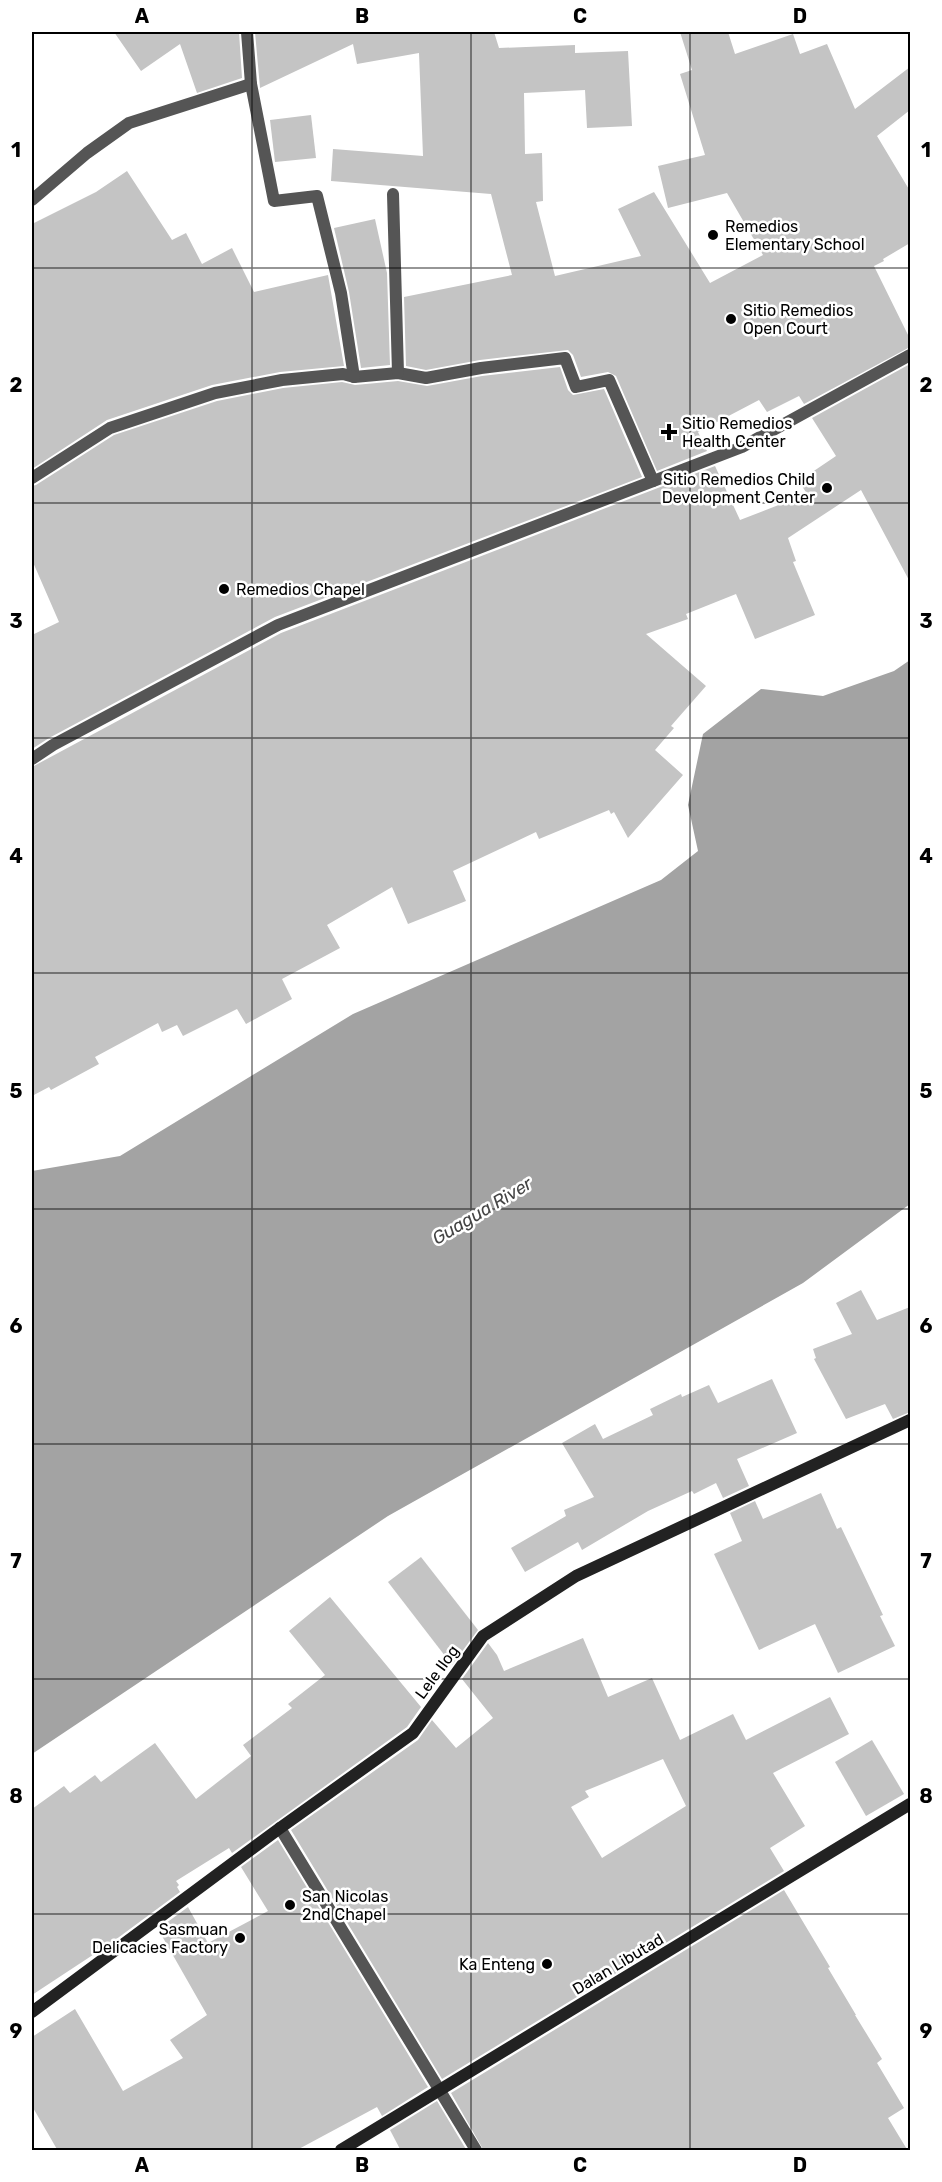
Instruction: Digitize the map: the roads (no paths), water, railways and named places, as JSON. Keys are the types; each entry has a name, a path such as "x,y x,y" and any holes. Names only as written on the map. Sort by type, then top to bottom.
{"street":[{"path":"247,32 251,84 274,201 317,196 342,293 354,377"},
{"path":"32,200 87,153 129,123 251,84"},
{"path":"393,194 398,373"},
{"path":"32,759 53,745 278,625 742,447 910,355"},
{"path":"32,478 110,428 215,393 292,379 343,374 354,377 398,373 426,378 482,368 565,358 576,387 609,380 653,481"},
{"name":"Lele Ilog","path":"32,2012 280,1828 413,1734 483,1636 576,1576 910,1420"},
{"name":"Dalan Libutad","path":"341,2151 910,1804"},
{"path":"280,1828 476,2151"}],"water":[{"name":"Guagua River","path":"910,660 910,1204 803,1283 388,1516 32,1754 32,1171 120,1156 353,1014 661,880 698,851 688,805 703,734 761,689 823,696 894,671"}],"place":[{"name":"Remedios Elementary School","path":"713,235"},
{"name":"Sitio Remedios Open Court","path":"731,319"},
{"name":"Sitio Remedios Health Center","path":"669,432"},
{"name":"Sitio Remedios Child Development Center","path":"827,488"},
{"name":"Remedios Chapel","path":"224,589"},
{"name":"San Nicolas 2nd Chapel","path":"290,1905"},
{"name":"Sasmuan Delicacies Factory","path":"240,1938"},
{"name":"Ka Enteng","path":"547,1964"}]}
